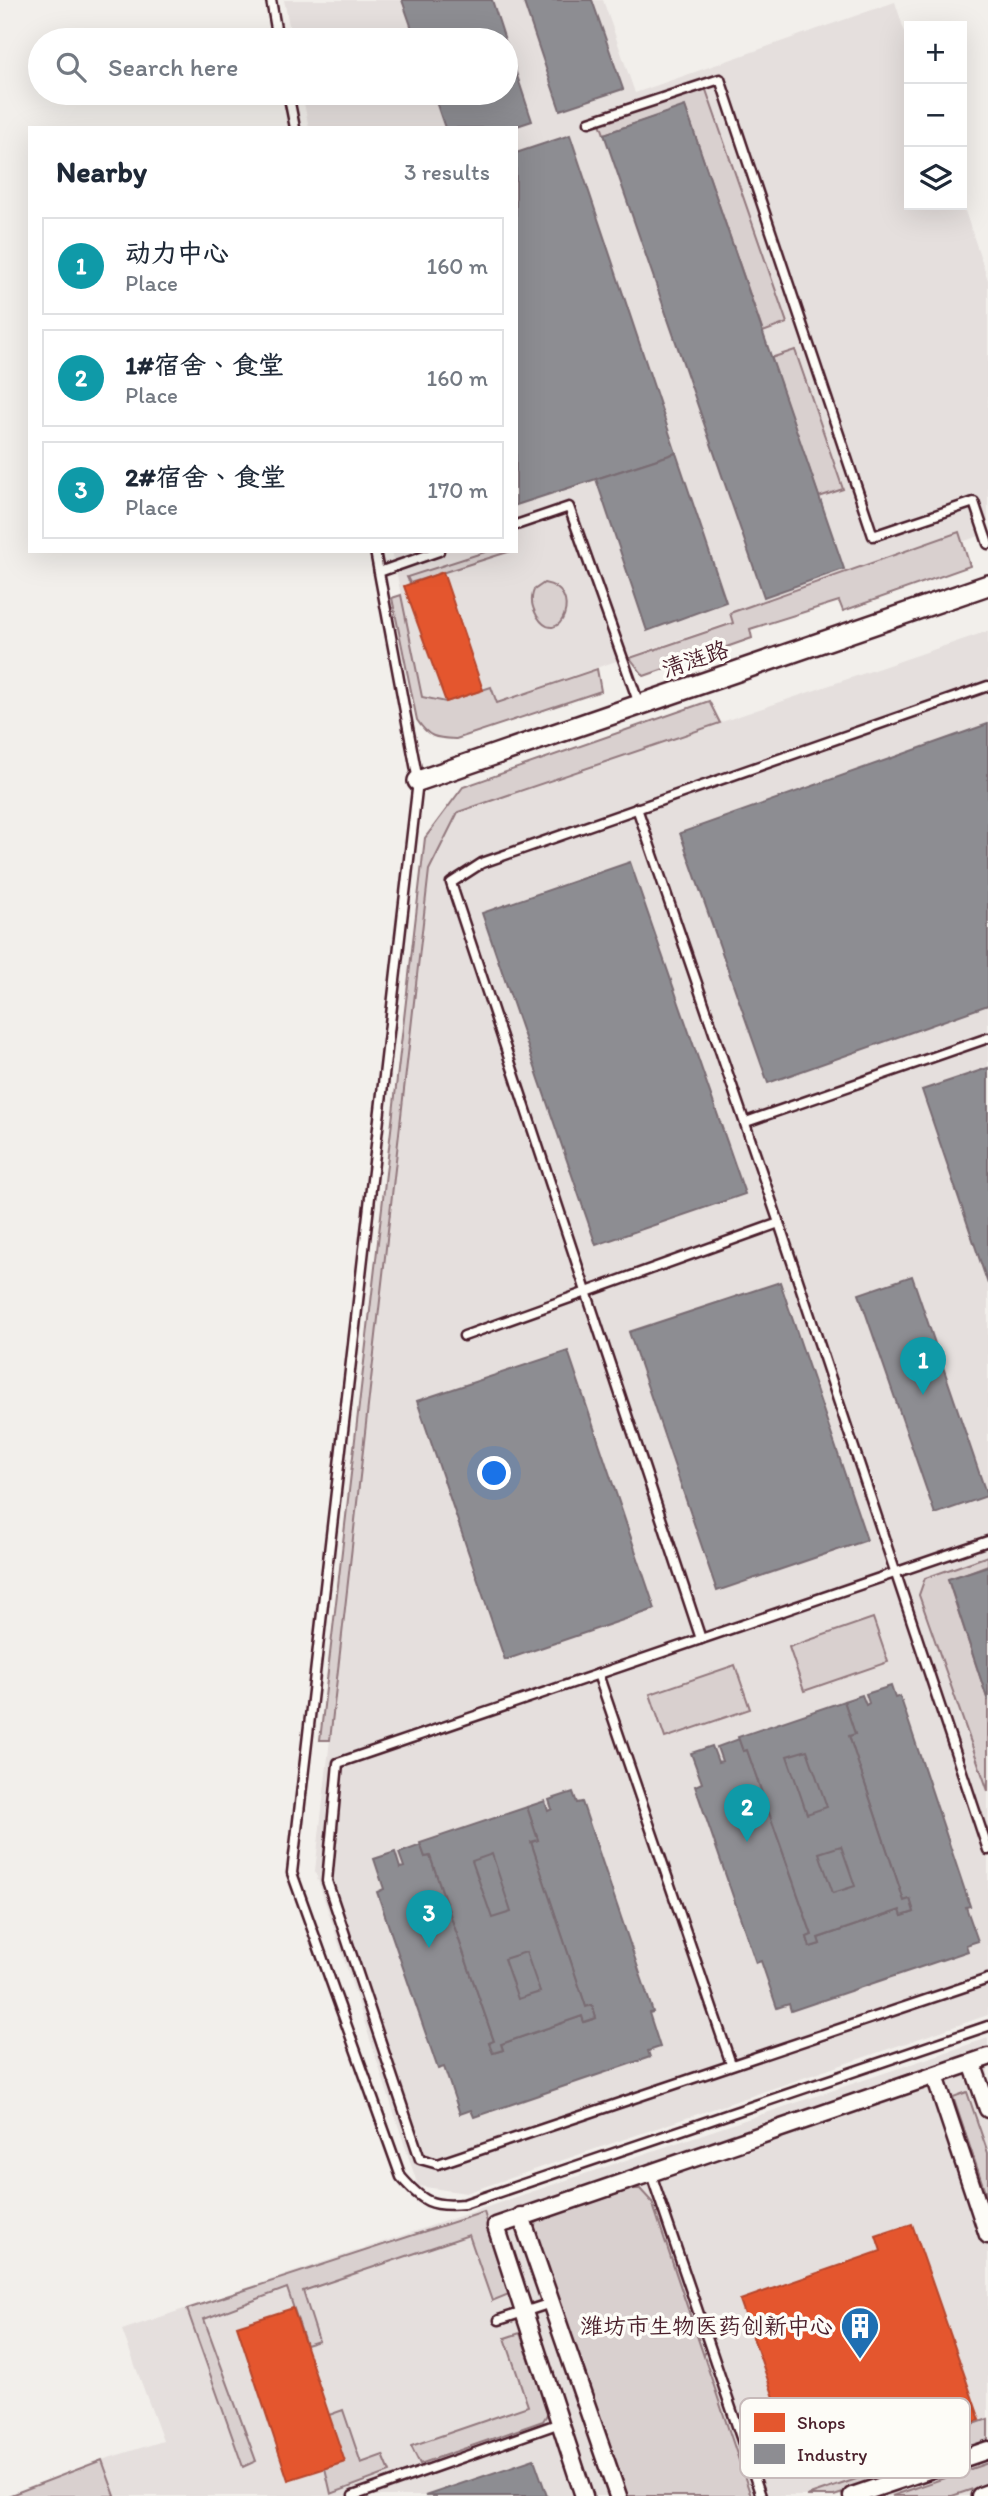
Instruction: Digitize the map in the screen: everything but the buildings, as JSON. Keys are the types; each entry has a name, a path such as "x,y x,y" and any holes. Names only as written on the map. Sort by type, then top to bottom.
{"street":[{"name":"清涟路","path":"418,781 988,585"},
{"path":"584,2496 495,2226 988,2057"},
{"path":"972,2063 988,2109"},
{"path":"935,2076 988,2235"},
{"path":"521,2216 618,2496"},
{"path":"970,2456 988,2450"},
{"path":"852,2496 905,2478"},
{"path":"980,2496 988,2493"}],"lane":[{"path":"271,0 276,28"},
{"path":"589,122 720,79 873,536 974,502 988,544"},
{"path":"290,105 295,126"},
{"path":"518,524 569,507 639,704"},
{"path":"375,553 418,781 292,1873 401,2177 415,2193 439,2207 464,2204 988,2026"},
{"path":"379,572 433,553"},
{"path":"701,1639 451,883 482,863 988,686"},
{"path":"638,808 897,1571 988,1850"},
{"path":"746,1122 988,1038"},
{"path":"464,1336 779,1223"},
{"path":"988,1541 338,1763 327,1881 420,2159 438,2164 988,1979"},
{"path":"598,1674 731,2064"},
{"path":"651,2174 740,2435"},
{"path":"499,2320 551,2303"},
{"path":"353,2496 560,2423"},
{"path":"755,2478 761,2496"}],"shaded area":[{"path":"284,0 603,0 635,93 895,2 904,30 904,210 965,210 988,280 988,533 448,719 423,703 392,553 518,553 518,126 309,126 304,105 518,105 518,28 290,28"},
{"path":"705,87 787,323 763,332 685,107 604,134 600,123"},
{"path":"795,350 843,489 819,497 771,358"},
{"path":"959,532 970,566 843,611 839,601 750,629 752,638 644,676 630,658 733,623 730,613"},
{"path":"482,553 505,553 410,583 407,577"},
{"path":"544,583 556,588 563,596 566,606 560,623 553,627 545,625 537,616 532,603 534,590"},
{"path":"401,595 422,697 446,702 491,687 497,703 597,669 601,691 456,739 433,736 417,720 392,598"},
{"path":"988,631 988,2015 466,2193 418,2186 315,1871 429,870 458,812"},
{"path":"709,701 720,723 458,812 429,870 330,1740 320,1740 425,838 463,787"},
{"path":"988,1556 988,1565 948,1580 988,1701 988,1791 919,1595 925,1578"},
{"path":"873,1618 888,1662 804,1691 789,1647"},
{"path":"735,1665 750,1709 665,1738 650,1694"},
{"path":"988,2038 988,2496 115,2496 102,2460 163,2441 122,2330"},
{"path":"967,2092 988,2153 988,2200 953,2097"},
{"path":"632,2189 640,2189 652,2202 740,2463 740,2478 745,2478 751,2496 624,2496 533,2231 536,2223"},
{"path":"484,2212 509,2294 492,2301 469,2235 303,2291 319,2341 306,2345 287,2288 204,2319 256,2461 243,2467 187,2309"},
{"path":"520,2333 548,2413 543,2421 420,2464 411,2446 528,2406 505,2338"},
{"path":"343,2410 361,2463 383,2455 390,2472 331,2494 325,2468 329,2415"},
{"path":"988,2419 988,2444 970,2450 970,2425"},
{"path":"102,2460 115,2496 8,2496"},
{"path":"988,2463 988,2484 952,2496 892,2496 944,2478 970,2478 970,2469"},
{"path":"859,2478 887,2478 834,2496 807,2496"}],"place":[{"name":"动力中心","path":"923,1395"},
{"name":"1#宿舍、食堂","path":"747,1842"},
{"name":"2#宿舍、食堂","path":"429,1948"},
{"name":"潍坊市生物医药创新中心","path":"860,2360"}]}
